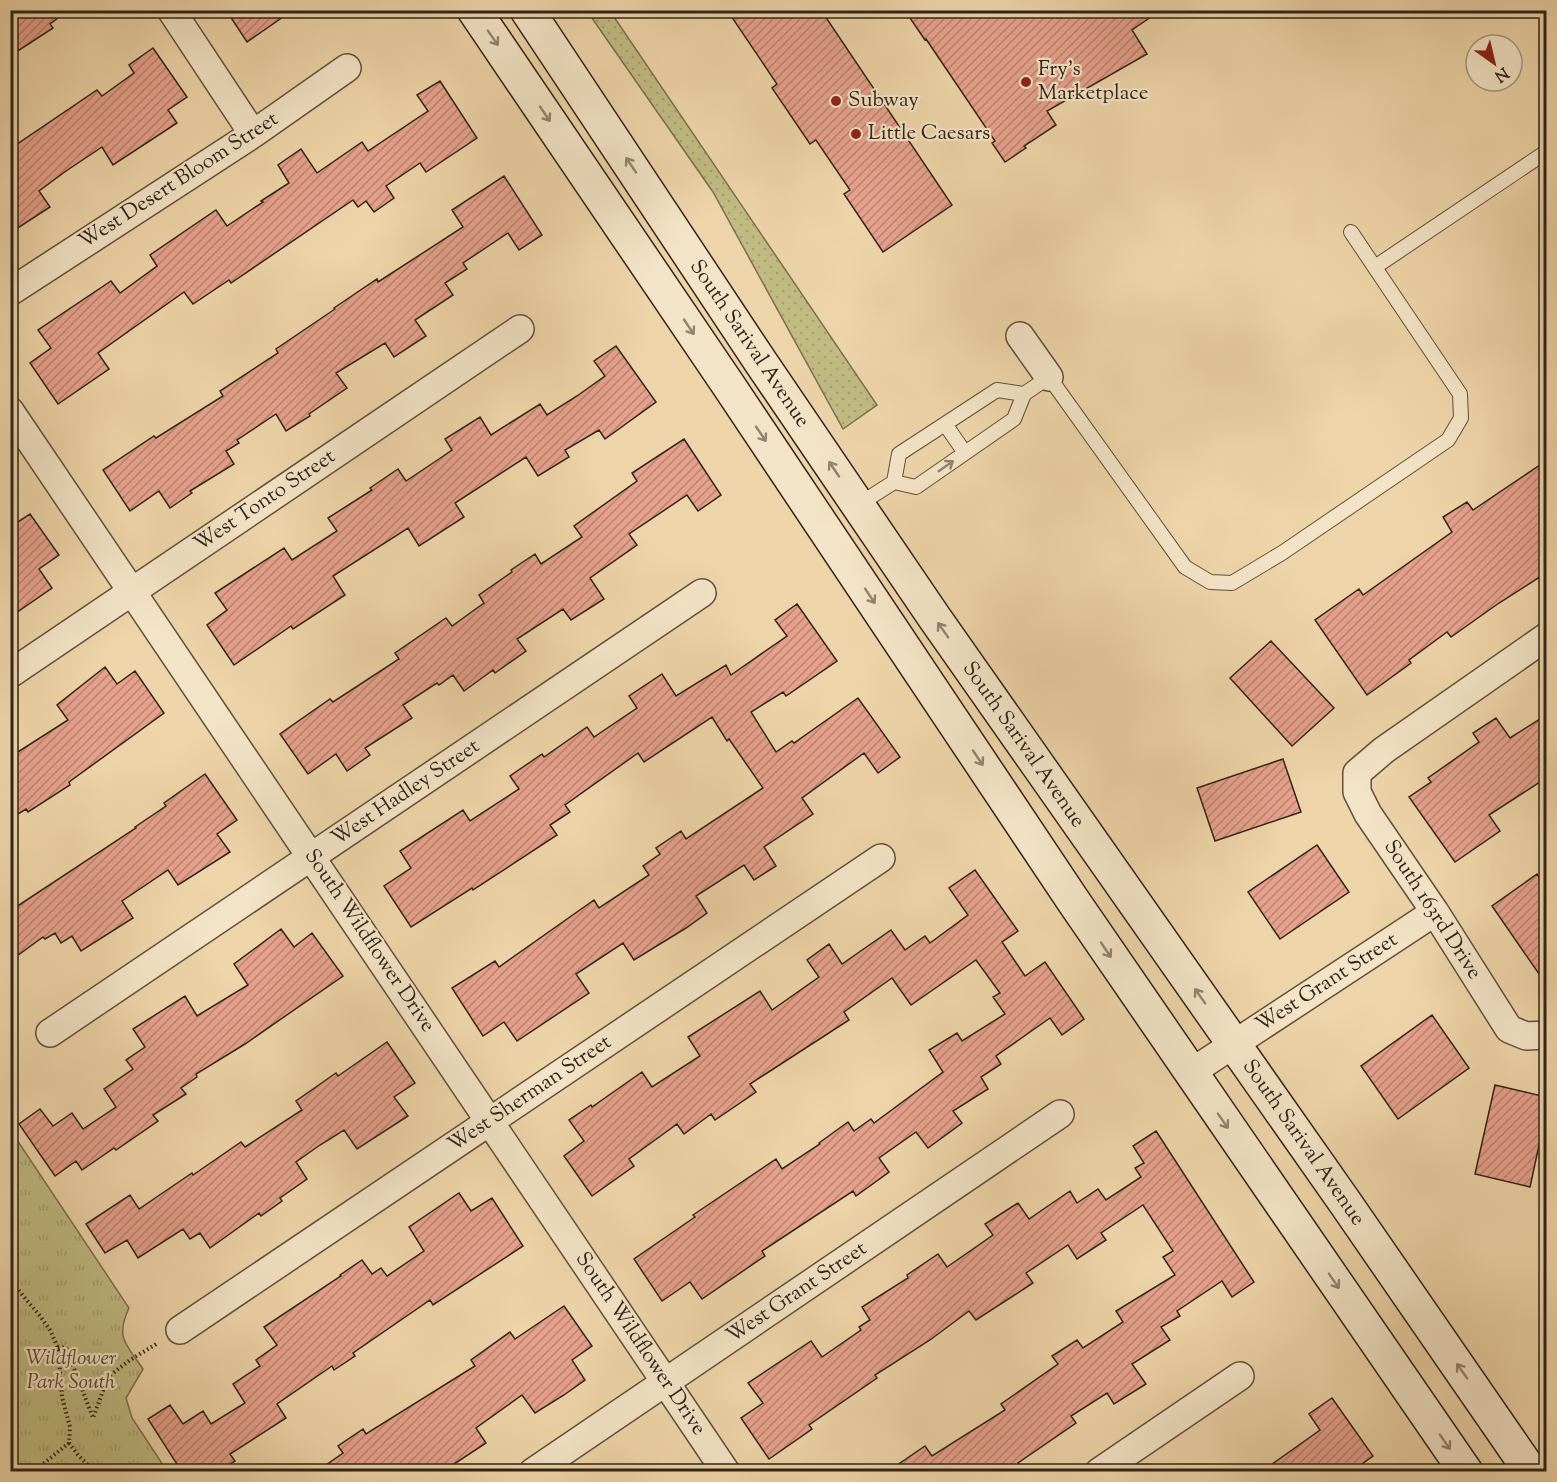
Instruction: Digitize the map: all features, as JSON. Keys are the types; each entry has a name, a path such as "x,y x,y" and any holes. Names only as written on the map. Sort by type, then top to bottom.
{"main road":[{"name":"South Sarival Avenue","path":"474,10 1190,1073 1466,1472"},
{"name":"South Sarival Avenue","path":"527,10 940,627 1531,1472"},
{"path":"512,66 548,41"},
{"path":"729,386 762,364"}],"street":[{"path":"171,10 253,134"},
{"name":"West Desert Bloom Street","path":"10,292 253,134 347,68"},
{"name":"West Tonto Street","path":"10,674 520,329"},
{"path":"1020,336 1049,377"},
{"name":"South Wildflower Drive","path":"10,411 726,1472"},
{"name":"West Hadley Street","path":"50,1033 702,593"},
{"name":"South 163rd Drive","path":"1536,1036 1509,1029 1435,912 1368,814 1356,792 1357,773 1384,750 1546,637"},
{"name":"West Sherman Street","path":"180,1330 881,858"},
{"name":"West Grant Street","path":"1190,1073 1435,912"},
{"name":"West Grant Street","path":"533,1472 1060,1114"},
{"path":"1099,1472 1240,1376"}],"lane":[{"path":"1375,267 1546,152"},
{"path":"858,505 894,483 916,487 1014,419 1024,394 1049,377 1185,567 1210,582 1232,583 1282,553 1448,440 1461,418 1460,394 1350,232"},
{"path":"894,483 899,454 997,390 1024,394"},
{"path":"945,424 966,453"}],"path":[{"path":"10,1280 50,1330 58,1348 62,1397 69,1426 69,1443 95,1472"},
{"path":"1540,1308 1546,1304"},
{"path":"58,1348 66,1347 93,1418 108,1377 130,1360 180,1330"},
{"path":"33,1472 69,1443"}],"green space":[{"path":"587,11 610,11 877,405 843,429 713,192"},
{"name":"Wildflower Park South","path":"11,1131 129,1308 123,1327 124,1340 143,1369 126,1398 132,1418 167,1471 11,1471"}],"building":[{"path":"10,10 69,10 50,24 53,28 10,56"},
{"path":"226,10 293,10 247,42"},
{"path":"727,10 821,10 952,205 883,252 844,194 850,190 816,140 810,144 772,88 777,84"},
{"name":"Fry's Marketplace","path":"921,10 1161,10 1132,30 1147,54 1047,111 1056,125 1005,162 992,143 995,141 910,18"},
{"path":"153,48 187,97 168,110 177,123 113,165 102,147 39,191 50,207 10,233 10,149 97,90 102,96 134,73 129,65"},
{"path":"440,81 477,138 426,172 420,163 386,186 394,198 374,212 366,201 358,207 353,200 231,283 229,280 193,304 184,292 98,353 109,369 58,404 30,363 51,348 38,330 111,281 120,293 157,266 150,255 216,210 227,226 263,202 261,201 289,183 278,165 301,149 317,173 362,142 368,151 428,111 417,95"},
{"path":"504,176 542,235 519,250 508,233 463,263 467,269 445,283 453,295 415,320 426,336 394,357 385,343 336,373 347,388 309,414 310,416 286,431 276,414 237,440 239,443 226,451 234,464 190,491 192,493 170,508 159,491 130,511 103,470 154,436 156,438 223,396 220,391 278,353 276,349 334,308 463,227 452,210"},
{"path":"616,346 656,402 605,439 599,430 565,450 569,457 538,476 526,457 455,503 464,517 419,546 408,528 333,576 345,595 293,629 291,626 234,665 207,625 227,610 215,593 284,548 292,560 337,531 328,518 372,490 370,488 398,469 406,481 452,450 445,439 480,417 491,435 540,404 547,415 605,376 594,361"},
{"path":"684,439 721,495 698,511 687,495 629,534 637,545 590,578 604,599 571,620 563,609 517,639 526,651 495,673 493,670 464,691 453,675 439,685 437,683 403,705 412,718 365,748 370,755 347,771 336,754 308,774 280,734 330,699 333,702 399,659 395,653 446,618 452,626 484,603 479,595 535,554 541,564 582,537 574,526 637,481 632,473"},
{"path":"1546,461 1546,573 1451,637 1447,632 1409,660 1411,663 1367,695 1315,620 1359,589 1363,595 1452,532 1443,517 1467,502 1473,510"},
{"path":"30,514 59,555 39,569 52,588 10,617 10,527"},
{"path":"797,604 837,661 786,696 783,692 751,712 776,752 792,741 794,743 858,698 900,757 878,773 864,753 802,798 813,814 764,847 776,866 754,880 744,865 696,896 707,913 686,928 634,960 623,943 576,974 589,993 517,1041 504,1022 483,1036 452,988 495,961 499,967 594,900 599,908 649,875 643,866 660,854 656,848 681,831 686,839 763,788 729,739 727,741 712,717 644,762 638,753 565,805 570,812 550,825 557,835 411,927 384,886 411,868 400,851 463,810 470,821 519,789 510,776 542,754 544,757 587,727 594,737 637,708 629,696 662,674 676,696 726,665 731,675 787,636 775,620"},
{"path":"1271,641 1334,708 1292,746 1230,678"},
{"path":"105,667 117,684 135,671 164,713 69,782 70,785 28,812 26,809 10,819 10,757 68,720 57,705"},
{"path":"1546,715 1546,778 1489,815 1500,831 1455,862 1409,797 1431,782 1428,778 1479,742 1473,733 1496,718 1510,738"},
{"path":"1283,759 1301,812 1215,841 1197,788"},
{"path":"205,774 237,820 217,834 230,852 178,885 168,870 122,901 133,918 81,951 72,936 61,943 55,933 45,939 43,937 10,961 10,911 136,828 166,806 164,803"},
{"path":"1317,845 1349,892 1280,939 1248,892"},
{"path":"975,870 1018,931 1002,942 1025,976 1045,962 1084,1019 1062,1035 1050,1018 996,1056 1001,1064 981,1077 988,1089 953,1111 962,1123 928,1148 916,1132 879,1158 889,1172 856,1196 853,1191 762,1251 765,1256 702,1299 690,1282 662,1301 634,1259 695,1217 693,1215 776,1159 782,1169 848,1122 854,1131 871,1119 874,1123 943,1072 929,1050 957,1033 962,1041 1005,1014 993,997 1000,993 976,960 911,1005 892,978 844,1012 849,1020 750,1084 756,1092 715,1120 711,1114 684,1134 677,1124 629,1159 634,1166 592,1196 564,1156 584,1141 569,1120 642,1072 652,1087 700,1056 688,1037 760,991 772,1010 819,977 807,960 829,944 842,964 891,930 905,950 925,936 930,943 968,915 949,888"},
{"path":"1537,874 1546,887 1546,984 1492,906"},
{"path":"281,929 294,947 312,933 343,976 245,1044 196,1074 197,1077 181,1088 186,1094 153,1115 158,1121 82,1170 76,1161 55,1176 19,1124 40,1109 53,1126 72,1113 83,1129 116,1107 104,1089 133,1069 126,1060 145,1047 133,1029 185,996 197,1016 248,985 234,964"},
{"path":"1432,1015 1469,1068 1398,1119 1361,1066"},
{"path":"387,1042 415,1083 394,1097 408,1116 357,1149 344,1130 320,1145 296,1162 307,1179 280,1198 282,1201 261,1216 259,1213 210,1248 200,1233 190,1239 183,1229 138,1258 127,1240 105,1253 86,1224 130,1195 139,1209 241,1142 245,1147 302,1110 296,1101 336,1073 338,1076"},
{"path":"1495,1085 1546,1097 1546,1113 1530,1187 1475,1174"},
{"path":"1156,1131 1254,1282 1232,1297 1222,1281 1177,1311 1180,1316 1161,1327 1170,1340 1132,1364 1146,1384 1114,1404 1107,1393 1071,1416 1076,1423 1018,1463 1024,1472 887,1472 925,1446 932,1456 1005,1410 1001,1404 1058,1364 1052,1356 1077,1340 1083,1348 1123,1322 1116,1311 1175,1275 1163,1257 1173,1251 1143,1205 1101,1233 1106,1240 1077,1259 1068,1245 1026,1273 1033,1283 976,1320 969,1311 930,1340 875,1375 877,1378 809,1425 812,1429 769,1459 741,1418 763,1403 748,1383 811,1341 822,1357 861,1330 859,1327 870,1320 862,1307 908,1278 907,1275 938,1254 947,1267 993,1235 985,1224 1018,1203 1029,1219 1070,1191 1077,1203 1098,1189 1106,1200 1141,1177 1135,1168 1144,1163 1133,1146"},
{"path":"459,1193 471,1211 492,1198 523,1246 433,1305 430,1300 353,1353 355,1356 334,1370 332,1366 277,1404 286,1418 230,1454 235,1461 218,1472 182,1472 148,1419 170,1405 183,1424 203,1411 211,1424 245,1403 233,1384 260,1366 256,1360 277,1345 264,1327 362,1260 372,1274 381,1268 387,1276 424,1251 409,1227"},
{"path":"564,1306 592,1346 572,1360 585,1380 564,1395 535,1413 522,1395 476,1428 486,1443 442,1472 316,1472 343,1453 338,1446 363,1429 366,1434 475,1366 471,1360 510,1332 515,1339"},
{"path":"1332,1398 1373,1456 1351,1472 1261,1472 1320,1430 1309,1414"}],"place":[{"name":"Fry's Marketplace","path":"1026,82"},
{"name":"Subway","path":"836,101"},
{"name":"Little Caesars","path":"856,134"}]}
